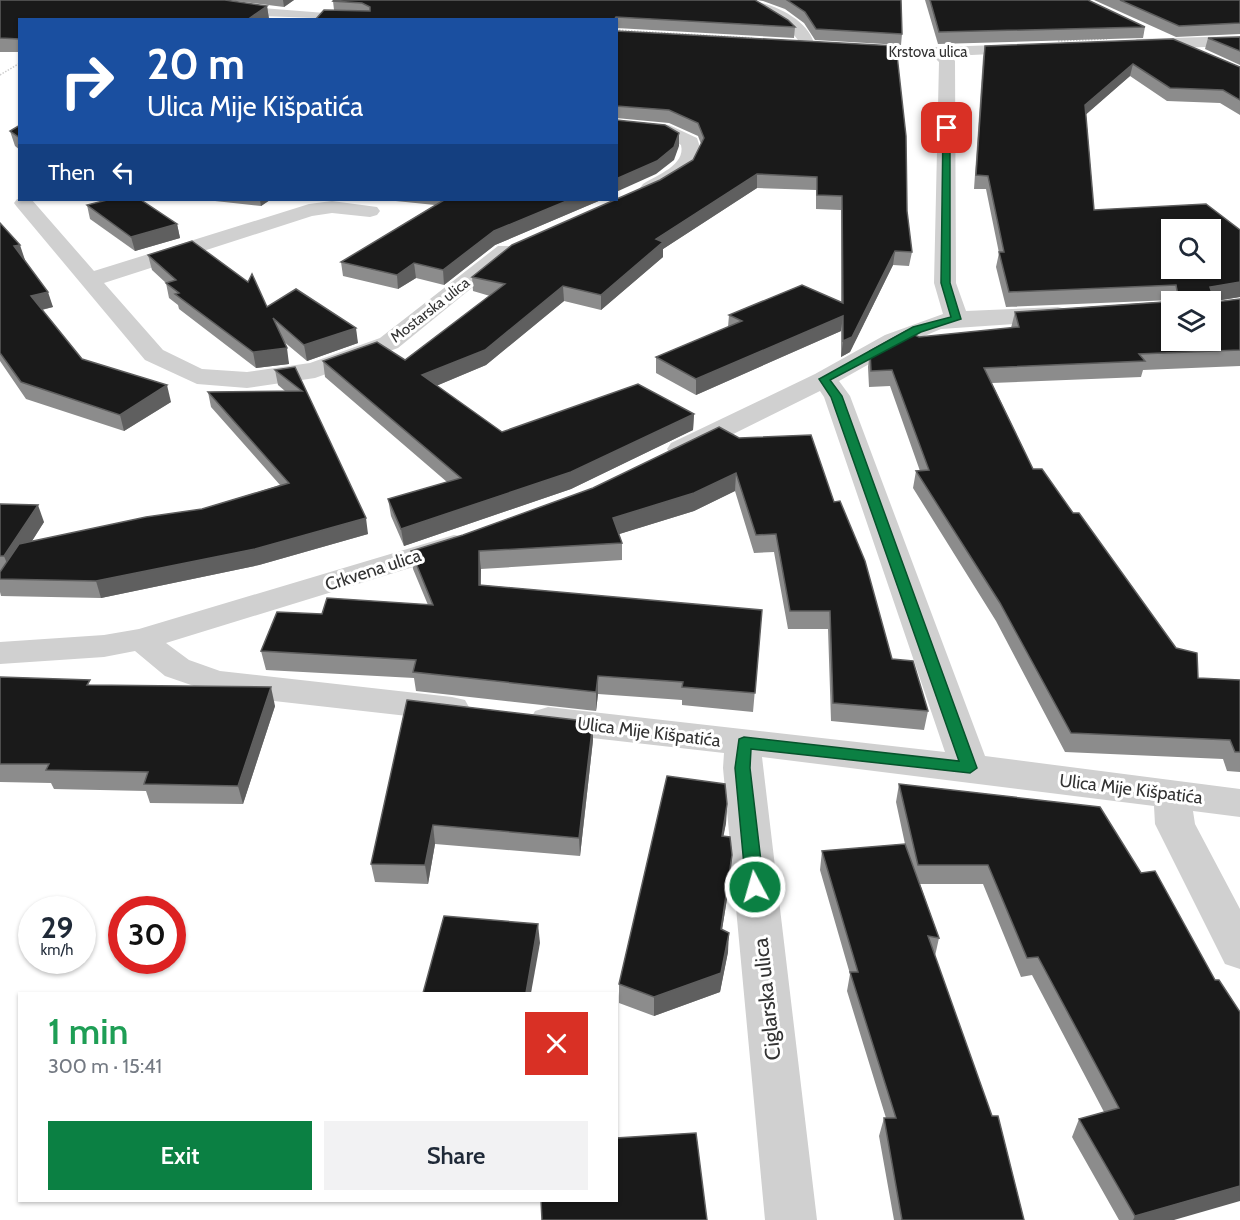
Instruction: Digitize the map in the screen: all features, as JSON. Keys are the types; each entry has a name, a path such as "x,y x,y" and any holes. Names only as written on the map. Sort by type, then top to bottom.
{"street":[{"path":"182,0 282,17 309,18"},
{"name":"Krstova ulica","path":"748,0 802,30 808,40 801,46 939,53 1040,48"},
{"path":"1138,28 1206,58"},
{"path":"1121,45 1240,41"},
{"path":"939,53 947,61 945,283 956,319"},
{"path":"618,125 669,130 690,142 692,150 684,167 652,187 630,197"},
{"name":"Mostarska ulica","path":"22,203 154,355 196,376 248,380 315,370 389,343 504,252 525,243"},
{"path":"89,280 309,210 332,207 370,211"},
{"path":"656,461 824,379 917,329 956,319 1075,314"},
{"path":"824,379 837,396 970,768"},
{"name":"Crkvena ulica","path":"0,653 104,646 142,639 294,595 485,532"},
{"path":"142,639 166,663 186,675 220,683 482,713"},
{"name":"Ulica Mije Kišpatića","path":"518,717 970,768 1240,803"},
{"name":"Ciglarska ulica","path":"744,743 742,768 791,1220"},
{"path":"1172,794 1175,824 1240,951"}],"path":[{"path":"0,75 18,64"}],"building":[{"path":"0,0 225,0 267,6 250,18 18,18 18,39 0,38"},
{"path":"755,0 788,20 795,27 616,17 317,18 324,10 370,11 370,7 362,3 333,1"},
{"path":"787,0 901,0 902,34 816,29 805,12"},
{"path":"930,0 1088,0 1145,27 939,32"},
{"path":"1120,0 1240,0 1240,23 1179,26"},
{"path":"618,31 896,46 906,136 907,211 912,252 895,251 852,337 843,341 843,316 696,379 656,357 742,321 729,315 802,285 843,303 842,196 817,195 817,177 757,174 656,239 663,242 601,295 563,286 485,350 422,375 502,432 638,384 694,414 571,472 401,529 388,499 461,478 323,361 377,342 405,360 505,284 472,277 512,245 612,201 618,201 618,198 660,180 693,160 704,138 698,123 669,110 618,106"},
{"path":"1240,37 1240,51 1208,38"},
{"path":"1173,39 1240,67 1240,100 1223,90 1170,88 1133,64 1085,105 1094,210 1206,204 1240,230 1240,282 1210,287 1211,291 1177,291 1176,285 1009,292 999,252 1004,252 988,176 976,175 985,46"},
{"path":"618,120 665,125 679,133 674,147 657,161 618,178"},
{"path":"18,126 18,137 10,131"},
{"path":"103,201 142,201 177,224 131,237 87,205"},
{"path":"442,201 567,201 494,231 443,270 414,263 397,275 341,262"},
{"path":"0,223 20,245 14,246 48,292 31,296 82,359 167,385 120,415 21,382 0,353"},
{"path":"192,241 248,282 252,274 267,307 296,289 356,328 304,345 273,318 287,348 253,352 175,294 179,293 166,283 176,280 148,255"},
{"path":"1240,299 1240,350 1221,351 1221,301"},
{"path":"1161,302 1161,351 1215,351 1139,354 1145,361 984,368 1033,469 1042,469 1073,513 1079,513 1176,648 1197,653 1198,678 1240,680 1240,752 1235,752 1230,740 1071,733 1000,603 916,471 929,470 892,370 871,371 870,351 906,331 919,337 1019,327 1015,312"},
{"path":"295,367 366,518 255,549 96,581 0,579 0,572 19,544 146,517 202,509 289,483 208,392 302,391 275,370"},
{"path":"719,427 739,438 811,435 834,502 840,501 865,561 892,659 913,661 928,711 833,703 830,611 790,611 776,534 756,535 736,473 694,493 613,518 622,543 479,551 479,585 762,610 755,693 682,687 683,682 598,676 596,692 413,672 416,660 261,651 277,612 322,614 327,598 433,605 411,551 463,535 593,488"},
{"path":"0,504 38,505 4,556 0,556"},
{"path":"0,677 90,680 87,685 271,687 238,786 144,784 148,772 46,770 49,764 0,764"},
{"path":"407,700 593,722 579,838 433,825 425,865 371,864"},
{"path":"667,776 725,784 727,804 722,836 730,837 732,855 721,929 729,933 721,973 654,997 619,984"},
{"path":"899,784 1100,807 1141,873 1155,871 1215,980 1219,980 1240,1012 1240,1186 1135,1216 1079,1119 1119,1108 1038,957 1027,958 988,865 918,865"},
{"path":"905,844 939,938 928,936 992,1116 998,1116 1024,1220 902,1220 884,1118 896,1118 850,972 858,972 822,851"},
{"path":"444,916 538,924 526,992 423,992"},
{"path":"696,1133 707,1220 542,1220 541,1202 618,1202 618,1138"}],"route":[{"path":"755,887 742,768 744,743 970,768 837,396 824,379 917,329 956,319 945,283 947,128"}]}
